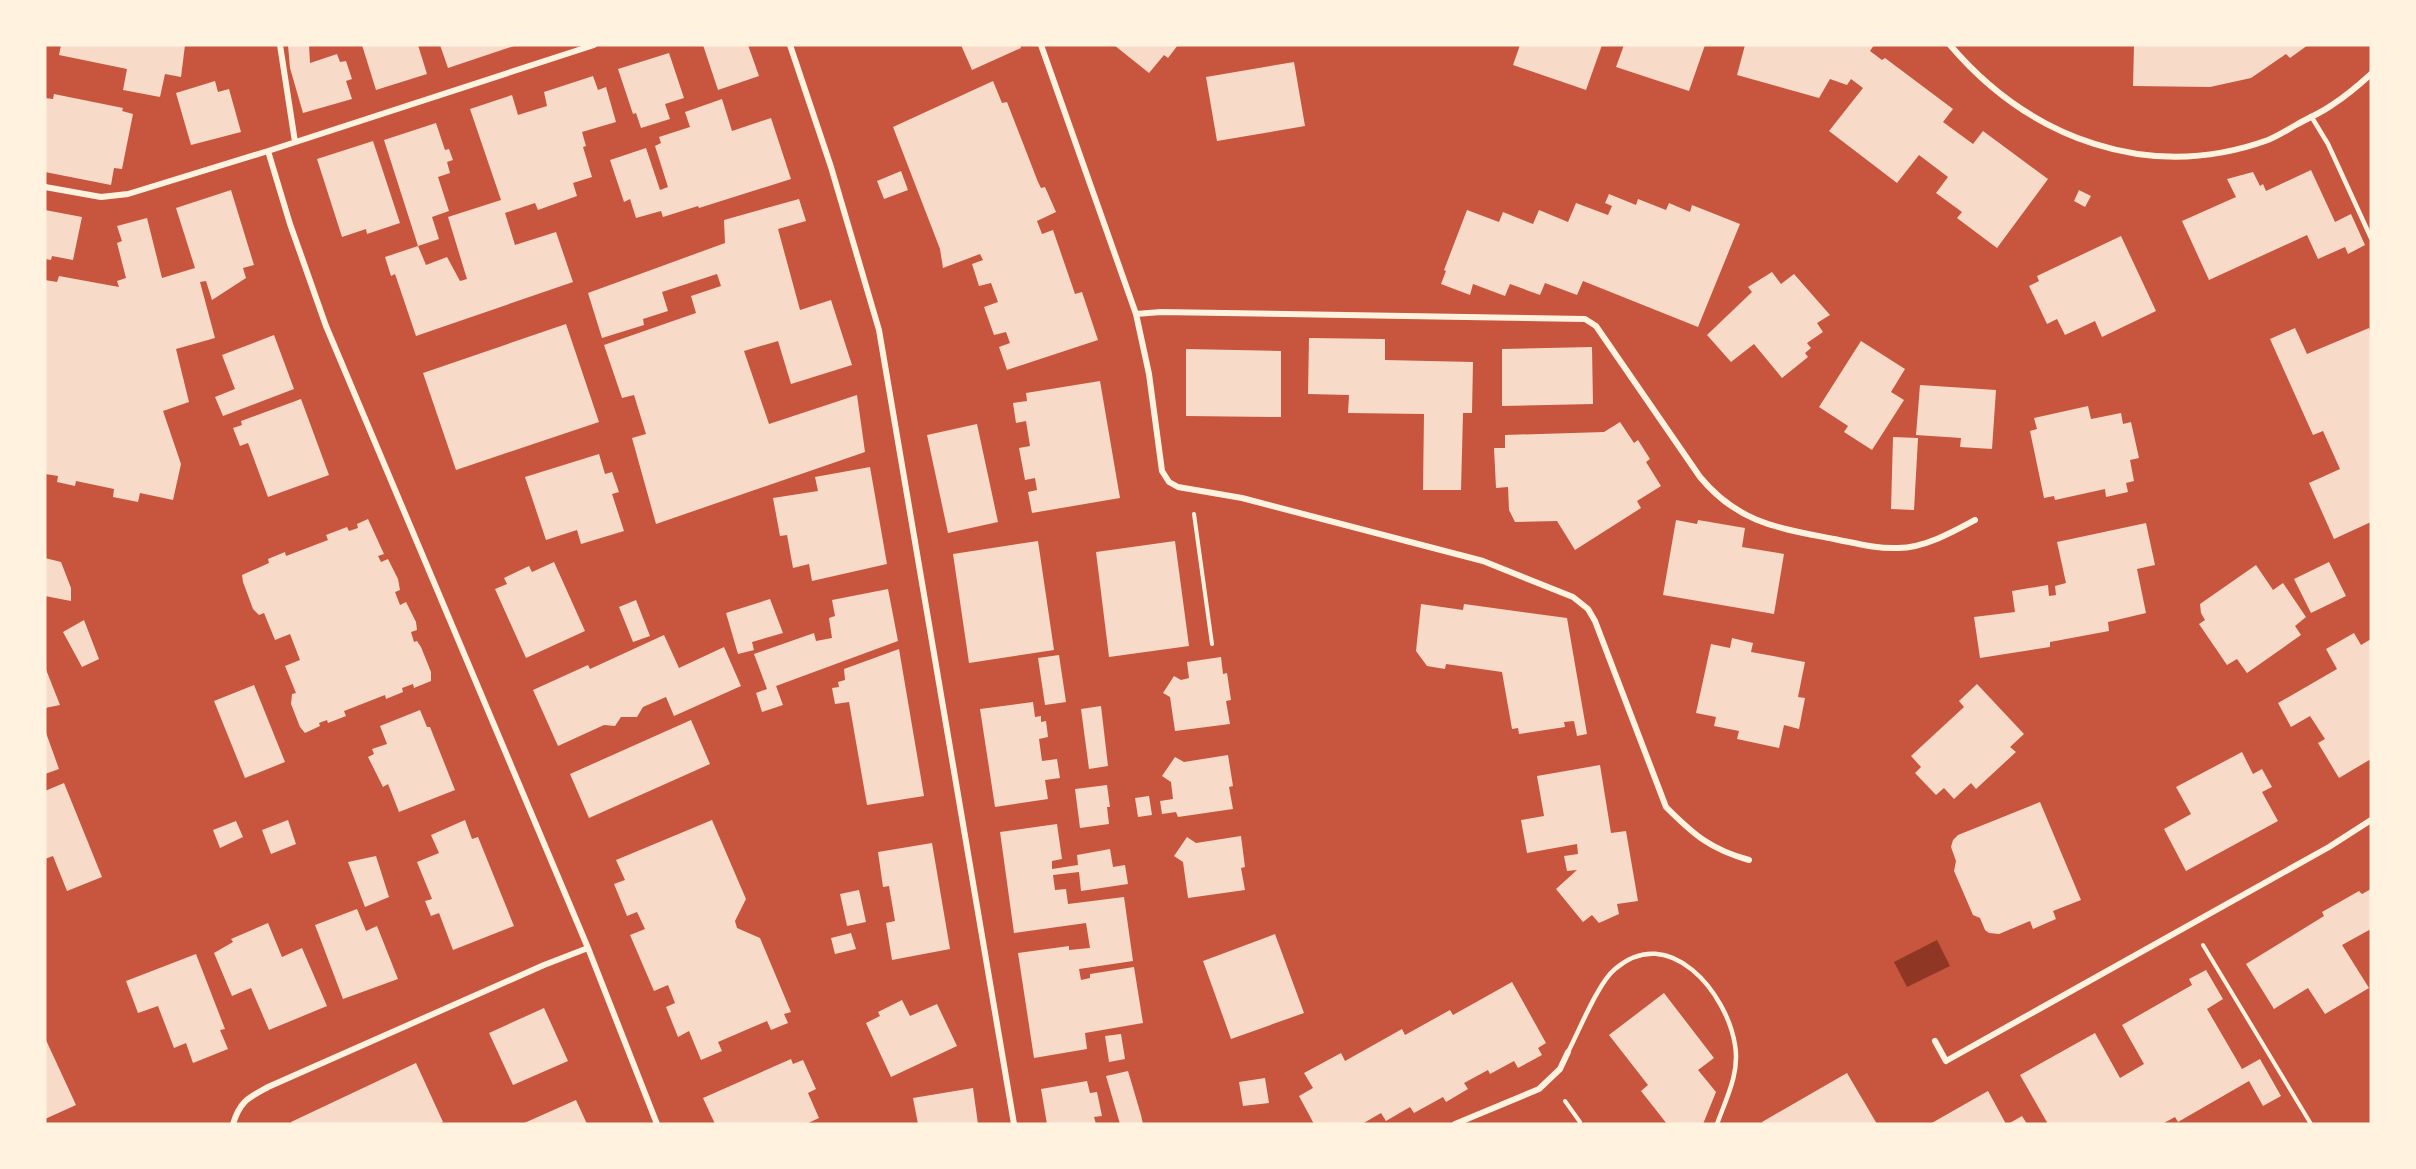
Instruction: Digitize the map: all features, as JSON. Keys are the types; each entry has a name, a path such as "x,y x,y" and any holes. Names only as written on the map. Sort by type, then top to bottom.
{"street":[{"path":"280,45 295,142"},
{"path":"45,187 113,197 268,151 594,45"},
{"path":"790,45 837,186 879,330 1014,1124"},
{"path":"1041,45 1136,314 1149,374 1162,471 1169,482 1178,487 1242,498 1462,554 1503,568 1582,602 1595,621 1666,807 1689,830 1722,853 1749,860"},
{"path":"1950,45 1986,84 2008,101 2058,131 2081,141 2158,156 2222,152 2271,138 2332,106 2371,74"},
{"path":"268,151 290,224 326,326 588,948 657,1124"},
{"path":"1136,314 1161,312 1585,319 1596,326 1714,495 1745,515 1781,529 1873,547 1900,549 1946,536 1975,519"},
{"path":"1935,1041 1946,1061 2329,847 2371,820"},
{"path":"233,1124 238,1109 246,1099 268,1087 544,965 588,948"},
{"path":"1455,1124 1539,1089 1560,1069 1568,1052"}],"lane":[{"path":"2311,116 2328,144 2371,238"},
{"path":"1568,1052 1603,985 1618,967 1636,956 1652,953 1664,954 1679,960 1690,967 1711,991 1731,1028 1735,1046 1733,1080 1717,1124"}],"path":[{"path":"1193,502 1212,644"},
{"path":"2190,924 2311,1124"},
{"path":"1560,1104 1566,1100 1580,1122"}],"shaded area":[{"path":"1937,940 1950,966 1907,987 1894,962"}],"building":[{"path":"61,45 185,45 181,77 165,74 160,97 123,90 127,69 59,55"},
{"path":"288,45 309,45 310,63 337,54 340,62 346,61 352,79 346,81 352,99 303,113 290,68"},
{"path":"362,45 418,45 427,74 376,90"},
{"path":"440,45 517,45 448,68"},
{"path":"703,45 748,45 759,76 718,90"},
{"path":"961,45 1020,45 1021,48 972,70"},
{"path":"1114,45 1178,45 1168,58 1164,55 1149,73"},
{"path":"1520,45 1602,45 1586,90 1513,65"},
{"path":"1624,45 1705,45 1689,91 1616,67"},
{"path":"1745,45 1874,45 1870,51 1882,60 1885,58 1953,109 1943,122 1973,144 1983,131 2048,179 1997,248 1957,218 1962,212 1936,193 1948,177 1919,155 1897,183 1829,131 1863,88 1851,79 1847,85 1830,79 1819,98 1737,75"},
{"path":"2134,45 2308,45 2290,58 2286,54 2251,78 2210,87 2133,86"},
{"path":"669,53 684,98 665,104 670,119 641,128 636,113 633,114 618,69"},
{"path":"1294,62 1305,126 1217,141 1206,77"},
{"path":"593,76 598,90 606,87 616,122 582,132 586,146 583,147 592,177 573,183 577,196 538,210 535,203 505,213 515,245 556,232 573,282 416,336 395,274 391,276 385,257 418,246 426,265 447,257 460,281 467,279 448,217 501,200 470,109 512,95 518,115 547,106 544,92"},
{"path":"215,81 218,92 229,89 241,132 191,145 176,93"},
{"path":"993,81 1002,103 1007,102 1038,182 1041,188 1045,187 1056,212 1037,221 1042,234 1053,230 1075,294 1082,292 1098,340 1007,370 999,347 1010,343 1006,332 994,335 984,307 998,302 991,283 979,286 972,264 983,260 980,254 943,268 940,249 893,127"},
{"path":"54,94 123,108 122,111 133,114 122,169 114,168 111,185 45,172 45,98 53,99"},
{"path":"722,99 732,131 771,118 791,179 699,208 698,206 663,217 661,211 636,218 630,199 624,202 610,160 646,148 660,190 668,187 655,146 661,143 659,137 690,127 685,112"},
{"path":"436,123 445,150 449,149 453,160 447,162 450,173 438,177 449,211 432,217 439,239 418,246 384,140"},
{"path":"373,141 400,223 367,234 366,229 342,237 317,159"},
{"path":"2311,170 2335,222 2351,214 2365,245 2348,254 2345,247 2318,259 2307,235 2209,280 2182,221 2236,197 2227,179 2253,172 2260,186 2263,184 2266,191"},
{"path":"901,171 908,190 884,199 877,181"},
{"path":"231,190 254,265 243,268 246,278 212,300 206,281 200,282 215,338 176,349 189,402 163,411 181,464 173,500 140,493 138,502 113,497 114,489 76,481 75,486 57,482 58,476 45,474 45,280 57,282 59,276 119,287 117,281 126,278 117,243 122,241 117,226 147,218 162,278 195,268 176,208"},
{"path":"2079,190 2091,196 2085,207 2074,201"},
{"path":"1609,194 1636,205 1638,199 1666,210 1669,203 1690,212 1692,205 1740,224 1698,327 1583,281 1577,295 1545,283 1540,295 1510,284 1505,296 1473,284 1470,295 1441,284 1446,271 1444,270 1467,210 1499,222 1503,212 1533,224 1539,210 1568,222 1576,203 1608,215 1612,206 1605,203"},
{"path":"799,199 806,221 778,229 800,310 831,300 852,365 791,384 778,341 744,351 769,424 857,395 865,452 656,524 632,438 646,434 634,395 622,398 604,345 696,313 691,296 721,286 717,274 662,292 668,311 643,319 644,325 602,338 588,293 725,243 724,220"},
{"path":"45,210 82,217 73,260 52,256 51,260 45,259"},
{"path":"2121,236 2156,311 2102,337 2095,321 2065,335 2057,319 2047,324 2029,286 2039,281 2037,276"},
{"path":"1772,272 1781,284 1794,274 1830,315 1817,323 1823,332 1807,343 1811,348 1805,353 1808,357 1782,378 1754,344 1731,362 1707,335 1752,292 1748,287"},
{"path":"566,324 599,422 456,470 423,373"},
{"path":"2295,328 2307,354 2369,328 2371,333 2371,522 2334,539 2309,483 2340,469 2323,431 2313,435 2270,339"},
{"path":"274,335 294,389 223,416 215,397 235,389 222,355"},
{"path":"1309,338 1385,339 1385,360 1473,362 1472,413 1463,413 1461,490 1423,490 1424,414 1348,413 1349,395 1308,394"},
{"path":"1861,341 1905,369 1891,392 1904,400 1872,450 1844,432 1848,426 1819,407"},
{"path":"1592,347 1593,404 1502,406 1502,349"},
{"path":"1186,349 1281,351 1281,417 1186,416"},
{"path":"1100,381 1120,498 1032,513 1028,492 1037,490 1035,478 1025,480 1019,448 1030,446 1026,421 1016,423 1013,403 1027,401 1026,393"},
{"path":"1920,385 1996,390 1992,449 1960,447 1961,438 1916,435"},
{"path":"301,399 329,475 268,497 248,443 240,446 233,428 242,425 241,421"},
{"path":"2088,406 2091,419 2121,413 2123,424 2131,422 2139,458 2130,460 2134,481 2126,483 2128,492 2106,497 2105,489 2055,500 2054,496 2044,498 2030,431 2037,429 2034,418"},
{"path":"1620,422 1634,443 1638,440 1650,459 1646,462 1661,486 1637,501 1641,508 1575,550 1557,521 1515,522 1509,510 1508,487 1496,488 1494,448 1505,448 1505,435 1604,432"},
{"path":"977,424 998,522 948,533 927,435"},
{"path":"1893,437 1918,438 1914,510 1891,509"},
{"path":"599,454 605,474 612,472 619,492 612,494 624,531 581,544 577,530 546,540 525,477"},
{"path":"870,467 887,564 812,581 809,564 793,568 787,535 780,536 773,498 818,491 815,477"},
{"path":"368,519 384,554 378,556 381,562 388,559 398,579 400,590 395,592 400,605 406,602 416,622 417,630 411,632 414,642 417,641 421,647 431,672 431,681 414,688 413,684 402,688 403,692 386,699 385,695 344,711 346,716 328,723 327,720 319,723 320,726 305,733 300,727 291,704 292,694 296,693 285,666 300,660 290,634 275,640 264,613 259,615 253,609 242,575 269,563 268,559 285,552 286,556 328,540 326,535 347,527 349,531 358,528 357,524"},
{"path":"1676,520 1697,524 1698,520 1745,528 1742,547 1784,554 1774,614 1663,595"},
{"path":"2146,523 2155,565 2137,569 2146,613 2108,622 2109,631 2050,642 2050,647 1980,658 1974,617 2015,612 2012,591 2048,585 2049,596 2056,595 2055,586 2066,583 2057,542"},
{"path":"1038,541 1054,650 969,663 953,554"},
{"path":"1175,541 1189,646 1109,657 1096,552"},
{"path":"45,558 61,562 71,588 71,601 45,596"},
{"path":"554,562 585,631 526,658 495,589 507,584 504,578 529,566 532,572"},
{"path":"2329,562 2346,596 2311,613 2294,579"},
{"path":"2256,565 2273,590 2283,583 2306,617 2295,626 2301,635 2247,673 2237,659 2227,665 2199,624 2205,620 2200,604"},
{"path":"888,589 898,641 776,686 783,705 762,712 756,693 767,689 754,654 814,633 816,641 832,638 829,618 835,616 832,600"},
{"path":"770,599 783,633 752,642 754,650 738,654 726,613"},
{"path":"636,600 650,636 633,642 619,607"},
{"path":"1421,604 1463,610 1464,604 1567,618 1587,734 1577,736 1574,721 1564,722 1565,727 1519,734 1518,728 1512,729 1502,672 1446,664 1445,669 1427,666 1416,651"},
{"path":"84,620 99,659 82,667 63,632"},
{"path":"2354,633 2361,645 2371,639 2371,759 2339,778 2318,743 2325,739 2310,716 2291,727 2278,703 2337,669 2326,649"},
{"path":"664,635 679,668 724,647 741,686 674,716 666,697 643,707 637,717 621,717 615,726 604,725 558,746 533,690 588,665 590,669"},
{"path":"1732,638 1753,643 1751,652 1805,662 1798,697 1805,698 1799,729 1784,725 1779,748 1737,739 1739,731 1714,726 1716,717 1696,713 1711,644 1730,648"},
{"path":"899,649 924,796 867,805 849,702 835,704 832,688 839,687 838,682 845,680 844,669"},
{"path":"1059,655 1066,702 1045,705 1038,658"},
{"path":"1221,657 1223,674 1227,673 1231,700 1226,701 1230,724 1175,731 1170,697 1163,693 1174,676 1181,680 1189,678 1187,662"},
{"path":"45,667 60,705 45,708"},
{"path":"1977,684 2024,734 2010,747 2016,752 1976,789 1971,783 1954,799 1944,788 1936,795 1915,773 1921,767 1911,756 1964,707 1959,701"},
{"path":"254,685 285,762 245,778 214,701"},
{"path":"1033,702 1035,717 1041,716 1041,722 1046,721 1048,737 1039,739 1042,761 1057,759 1060,778 1045,780 1048,799 995,807 980,709"},
{"path":"1101,706 1108,766 1089,769 1081,709"},
{"path":"420,710 427,727 430,727 455,790 399,812 388,784 383,787 368,757 374,754 372,749 387,744 380,726"},
{"path":"691,720 710,764 589,818 570,774"},
{"path":"45,730 59,769 45,774"},
{"path":"2242,752 2253,774 2262,769 2272,787 2262,792 2278,821 2186,871 2164,829 2191,814 2176,787"},
{"path":"1228,755 1233,786 1229,787 1233,809 1178,817 1176,812 1162,814 1160,801 1173,799 1171,782 1162,776 1175,757 1184,762"},
{"path":"1600,765 1611,833 1626,831 1638,901 1617,904 1619,914 1599,923 1592,915 1583,922 1556,889 1577,870 1567,871 1564,856 1578,854 1577,844 1527,853 1521,820 1544,816 1537,776"},
{"path":"64,783 102,877 67,891 53,856 45,859 45,791"},
{"path":"1107,785 1110,807 1107,807 1109,824 1080,828 1075,789"},
{"path":"1149,796 1152,815 1138,817 1135,798"},
{"path":"2040,802 2081,900 2053,911 2056,919 2033,929 2030,921 1999,934 1989,933 1985,930 1980,918 1973,915 1954,871 1956,861 1951,847 1953,840 1958,835"},
{"path":"288,820 296,844 271,854 262,830"},
{"path":"465,820 472,839 478,837 514,926 453,950 439,913 431,916 425,901 432,899 417,862 439,853 431,835"},
{"path":"712,820 746,899 735,921 737,928 760,938 791,1012 784,1014 788,1023 771,1030 767,1021 718,1042 722,1051 701,1060 689,1031 678,1037 666,1007 675,1003 668,985 654,991 630,935 645,929 637,912 627,916 614,884 625,880 616,860"},
{"path":"236,821 243,837 220,848 213,830"},
{"path":"1057,824 1062,859 1052,861 1052,869 1078,865 1077,855 1110,849 1113,867 1125,865 1128,884 1081,891 1079,872 1053,875 1055,890 1066,889 1068,904 1124,897 1133,961 1079,969 1081,980 1090,978 1090,974 1134,967 1143,1023 1085,1033 1087,1049 1034,1058 1018,953 1069,946 1069,950 1090,948 1086,923 1014,933 1000,832"},
{"path":"1241,836 1245,867 1241,868 1245,890 1188,898 1183,862 1174,856 1187,837 1196,843"},
{"path":"932,843 950,949 892,960 886,923 895,921 889,886 883,887 878,852"},
{"path":"376,856 389,897 365,907 348,862"},
{"path":"2371,889 2371,929 2342,945 2369,988 2325,1014 2308,988 2274,1009 2246,964 2324,916 2322,912 2359,891 2362,894"},
{"path":"859,890 866,922 847,926 840,894"},
{"path":"357,909 366,931 377,926 398,979 343,999 315,925"},
{"path":"268,923 282,957 302,948 327,1006 269,1030 251,988 232,996 214,953 233,942 231,939"},
{"path":"851,933 856,949 835,954 831,938"},
{"path":"1275,934 1304,1013 1231,1039 1203,961"},
{"path":"196,954 225,1029 220,1030 228,1049 193,1063 186,1043 174,1048 158,1006 138,1013 126,981"},
{"path":"2206,970 2223,999 2207,1009 2242,1069 2260,1059 2281,1096 2263,1106 2249,1081 2178,1122 2175,1117 2162,1124 2048,1124 2020,1075 2095,1033 2120,1078 2144,1064 2122,1025 2192,985 2189,979"},
{"path":"1512,982 1546,1043 1538,1048 1542,1055 1518,1068 1514,1061 1490,1074 1488,1070 1464,1083 1468,1089 1446,1102 1443,1097 1414,1113 1410,1107 1386,1121 1381,1113 1362,1124 1314,1124 1299,1096 1313,1088 1304,1073 1341,1053 1345,1061 1402,1029 1405,1035 1450,1010 1453,1015"},
{"path":"1664,993 1714,1058 1698,1070 1716,1092 1703,1124 1667,1124 1641,1091 1648,1085 1609,1035"},
{"path":"902,1000 910,1016 937,1004 957,1046 891,1077 866,1023 880,1016 878,1012"},
{"path":"544,1008 568,1061 513,1085 489,1033"},
{"path":"1121,1034 1125,1059 1109,1062 1105,1036"},
{"path":"45,1038 76,1105 45,1119"},
{"path":"791,1059 793,1064 803,1060 816,1089 808,1093 819,1118 806,1124 715,1124 703,1098"},
{"path":"416,1063 443,1122 438,1124 292,1124 291,1122"},
{"path":"1128,1071 1143,1124 1120,1124 1106,1076"},
{"path":"1847,1073 1877,1124 1763,1124 1762,1122"},
{"path":"1265,1078 1269,1103 1243,1106 1239,1082"},
{"path":"1087,1081 1090,1093 1097,1092 1102,1116 1094,1117 1096,1124 1047,1124 1041,1089"},
{"path":"973,1088 978,1124 918,1124 913,1098"},
{"path":"1988,1091 2006,1124 1930,1124"},
{"path":"576,1100 587,1124 522,1124"},
{"path":"2022,1116 2027,1124 2008,1124"}]}
